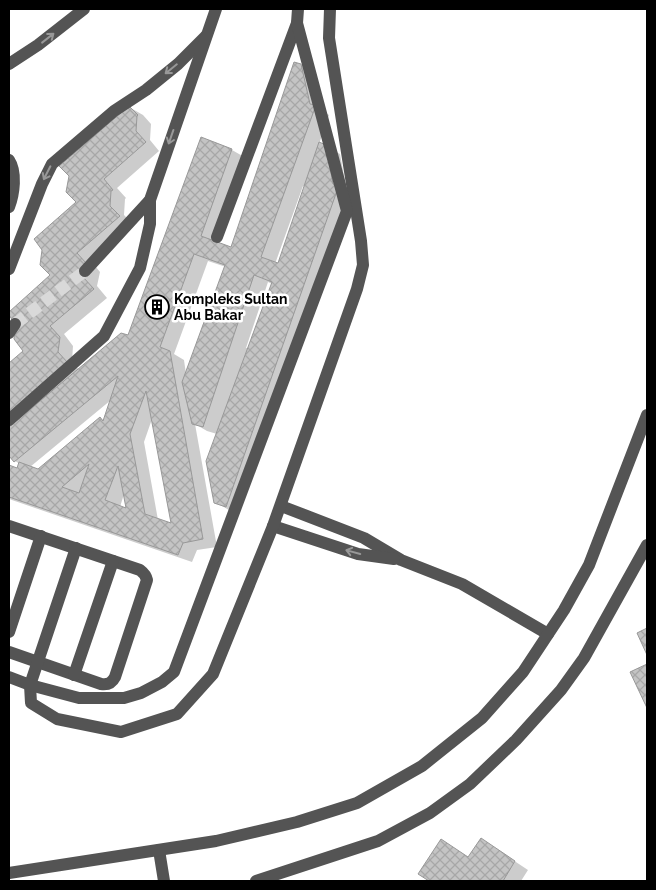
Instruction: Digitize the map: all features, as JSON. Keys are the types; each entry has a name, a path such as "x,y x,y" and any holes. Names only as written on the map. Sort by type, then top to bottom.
{"street":[{"path":"9,64 38,45 84,9"},
{"path":"9,420 104,336 140,268 150,224 150,200 216,9"},
{"path":"217,237 297,23 298,9"},
{"path":"76,548 30,685 31,703 57,719 121,732 177,714 213,674 281,506 357,289 363,264 329,38 330,9"},
{"path":"9,677 30,685 79,698 124,698 141,693 162,682 174,672 347,210 297,23"},
{"path":"9,269 42,184 52,164 114,111 146,90 178,64 206,36"},
{"path":"9,160 14,181 9,207"},
{"path":"85,271 150,200"},
{"path":"9,873 216,841 297,822 357,803 422,766 482,718 523,672 564,610 589,565 641,449 647,415"},
{"path":"281,506 364,538 401,560 462,584 548,634"},
{"path":"9,526 140,570 147,580 116,677 110,683 101,684 9,652"},
{"path":"273,526 358,554 401,560"},
{"path":"9,632 41,536"},
{"path":"256,881 378,841 430,814 470,784 516,740 561,690 584,658 647,545"},
{"path":"74,675 112,561"},
{"path":"159,850 164,881"}],"building":[{"name":"Kompleks Sultan Abu Bakar","path":"294,62 301,64 310,104 316,105 261,257 278,263 319,142 326,145 333,184 339,185 226,507 214,503 206,461 272,282 254,275 203,427 192,424 182,382 225,265 194,254 160,347 170,351 203,539 183,543 178,555 9,497 9,465 17,468 19,462 38,469 100,417 103,421 118,376 14,462 9,456 9,427 121,333 128,335 201,137 232,149 201,236 231,247","holes":["146,391 171,523 145,514 130,434","89,464 79,493 62,487","118,466 126,508 105,500"]},
{"path":"129,106 138,115 136,131 146,142 104,179 113,190 111,191 110,206 120,216 77,253 86,263 83,277 94,289 50,326 60,337 58,352 68,363 9,414 9,363 23,351 14,339 15,324 9,312 50,275 40,265 42,250 34,239 76,202 66,192 69,176 59,166"},
{"path":"647,628 647,655 637,633"},
{"path":"647,664 647,708 630,672"},
{"path":"481,838 515,861 503,881 429,881 418,874 441,839 468,857"}],"tunnel":[{"path":"15,324 85,271"}],"place":[{"name":"Kompleks Sultan Abu Bakar","path":"157,307"}]}
